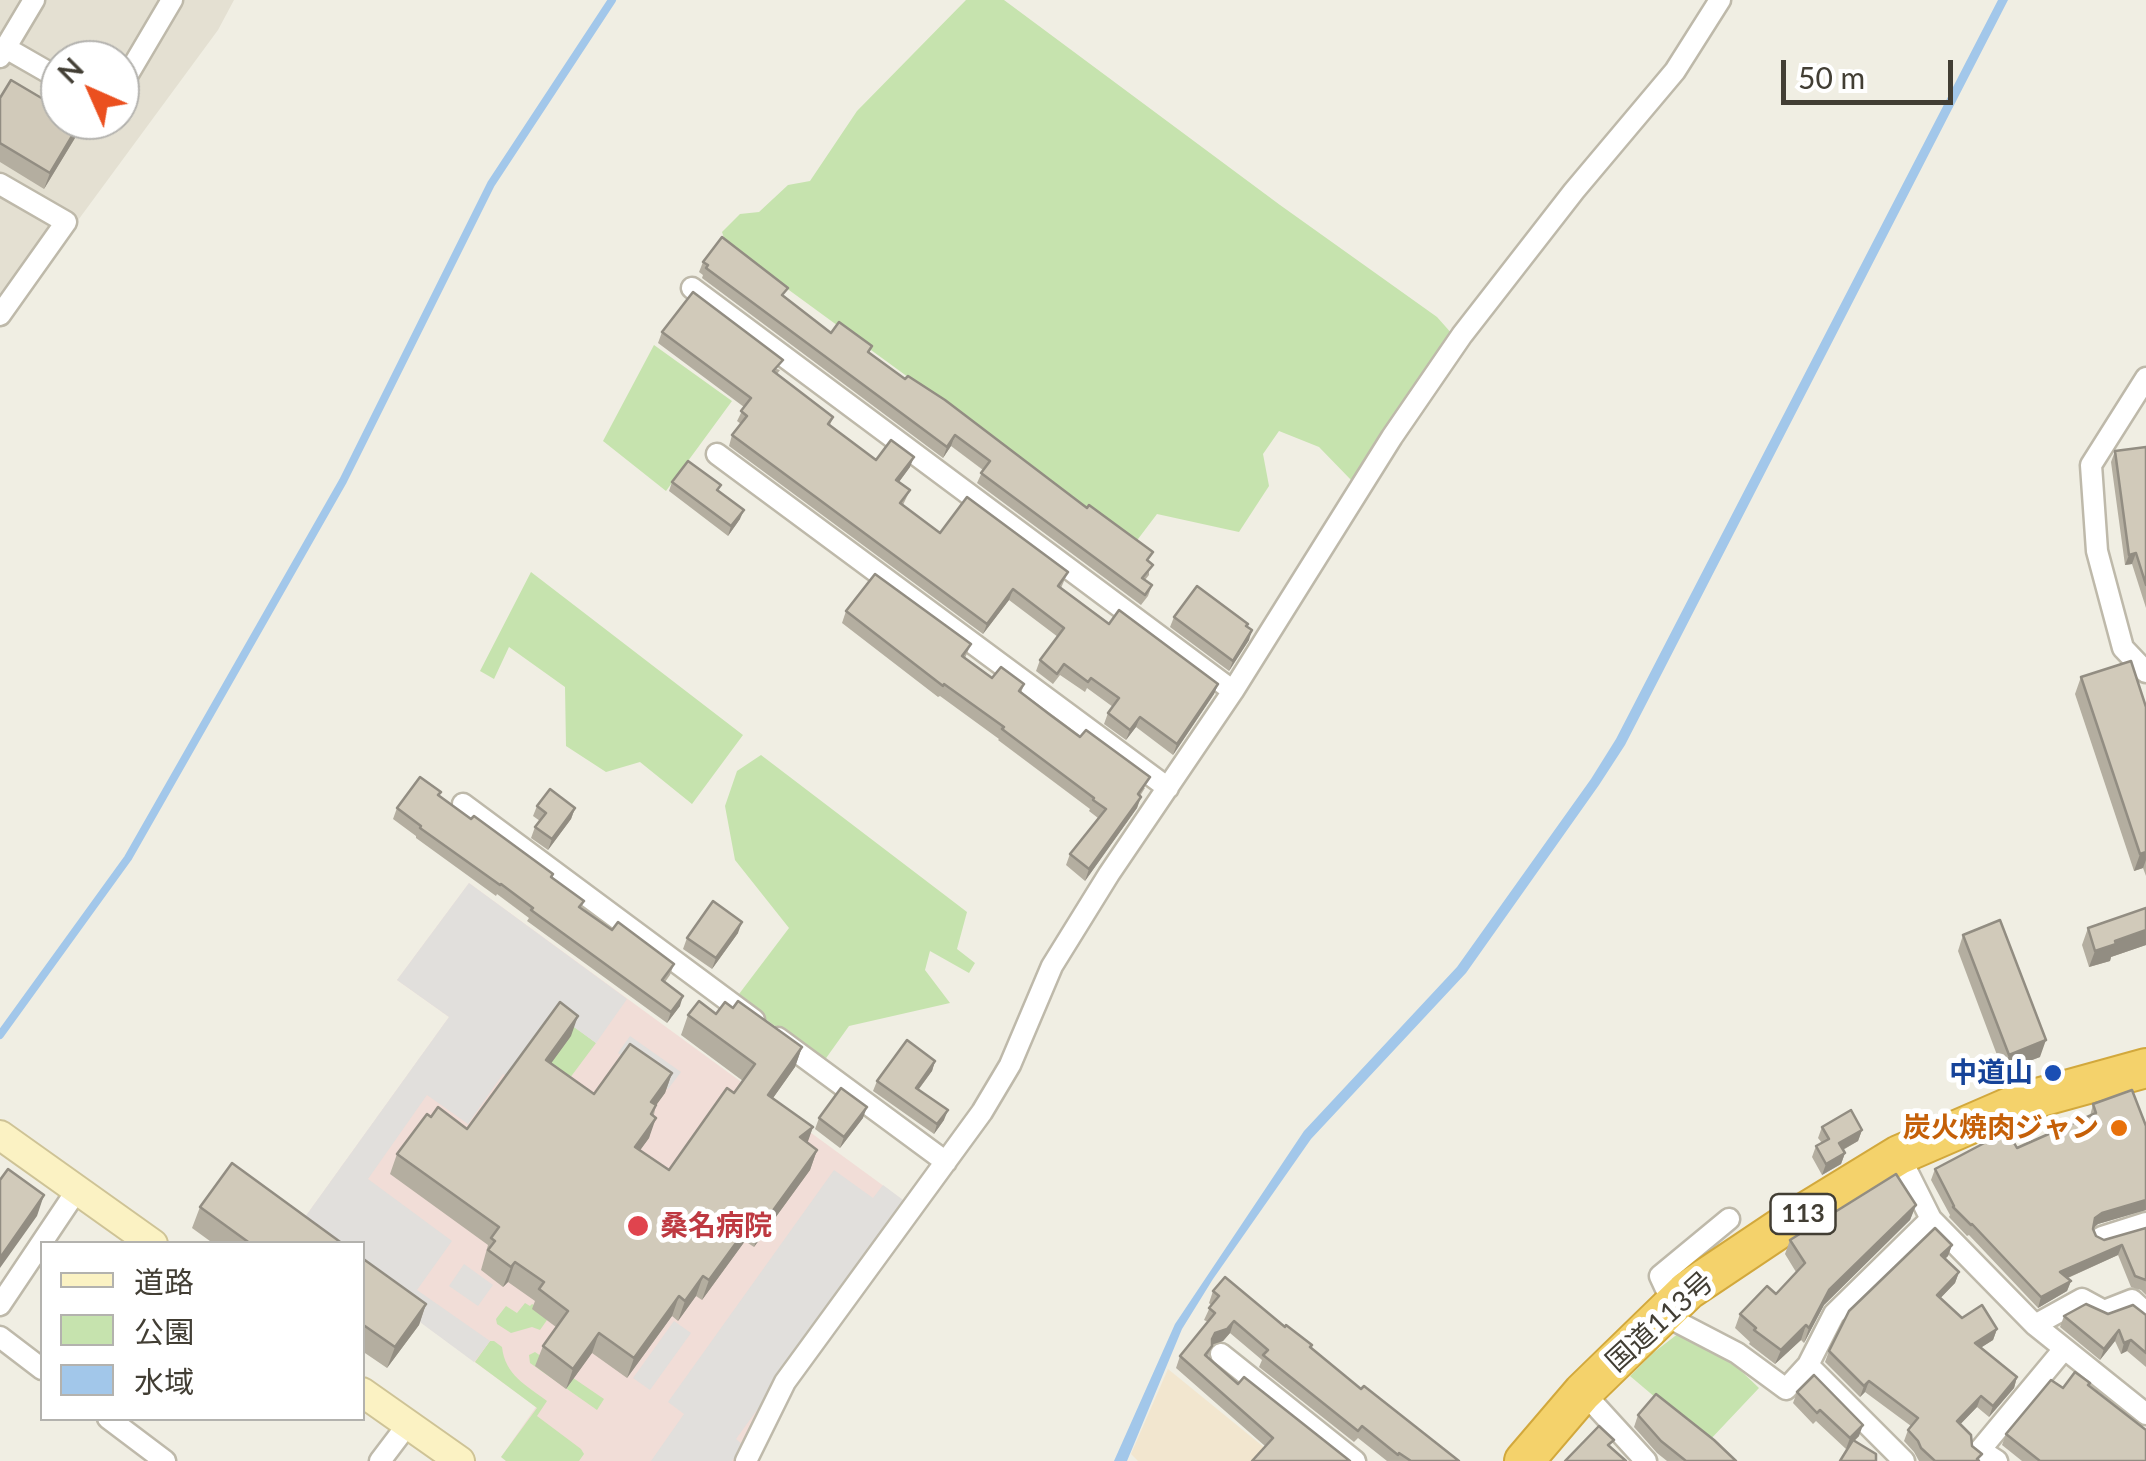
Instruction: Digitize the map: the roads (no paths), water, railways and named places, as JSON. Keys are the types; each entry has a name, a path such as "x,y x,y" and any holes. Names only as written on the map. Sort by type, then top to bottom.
{"highway":[{"name":"国道113号","path":"1524,1461 1584,1392 1688,1290 1774,1232 1899,1155 2019,1104 2146,1068"}],"street":[{"path":"34,0 3,53 40,70"},
{"path":"140,54 172,0"},
{"path":"746,1461 785,1382 982,1112 1010,1065 1052,966 1233,691 1392,436 1462,335 1574,191 1675,71 1720,0"},
{"path":"0,184 66,222 0,315"},
{"path":"692,288 1233,691"},
{"path":"2146,378 2090,465 2097,551 2110,600 2123,648 2146,672"},
{"path":"717,454 1168,788"},
{"path":"462,804 946,1162"},
{"path":"0,1134 149,1241"},
{"path":"1899,1155 1931,1219 2035,1325 2146,1414"},
{"path":"43,1241 77,1190"},
{"path":"1728,1220 1660,1276 1668,1309 1786,1389 1808,1364 1834,1314 1931,1219"},
{"path":"2102,1237 2146,1222"},
{"path":"0,1304 40,1245"},
{"path":"2035,1325 2082,1299 2104,1310 2132,1300 2146,1313"},
{"path":"0,1337 40,1367"},
{"path":"1997,1461 1980,1450 2064,1349"},
{"path":"1221,1354 1355,1461"},
{"path":"1808,1364 1904,1461"},
{"path":"1584,1392 1646,1461"},
{"path":"365,1394 460,1461"},
{"path":"112,1421 165,1461"},
{"path":"380,1461 408,1424"},
{"path":"1616,1461 1630,1443"}],"water":[{"path":"1998,0 2008,0 1625,745 1466,973 1311,1139 1182,1329 1127,1461 1114,1461 1175,1324 1304,1131 1457,967 1616,739"}],"waterway":[{"path":"0,1035 128,858 343,481 491,184 612,0"}],"place":[{"name":"中道山","path":"2053,1073"},
{"name":"炭火焼肉ジャン","path":"2119,1128"},
{"name":"桑名病院","path":"638,1226"}]}
